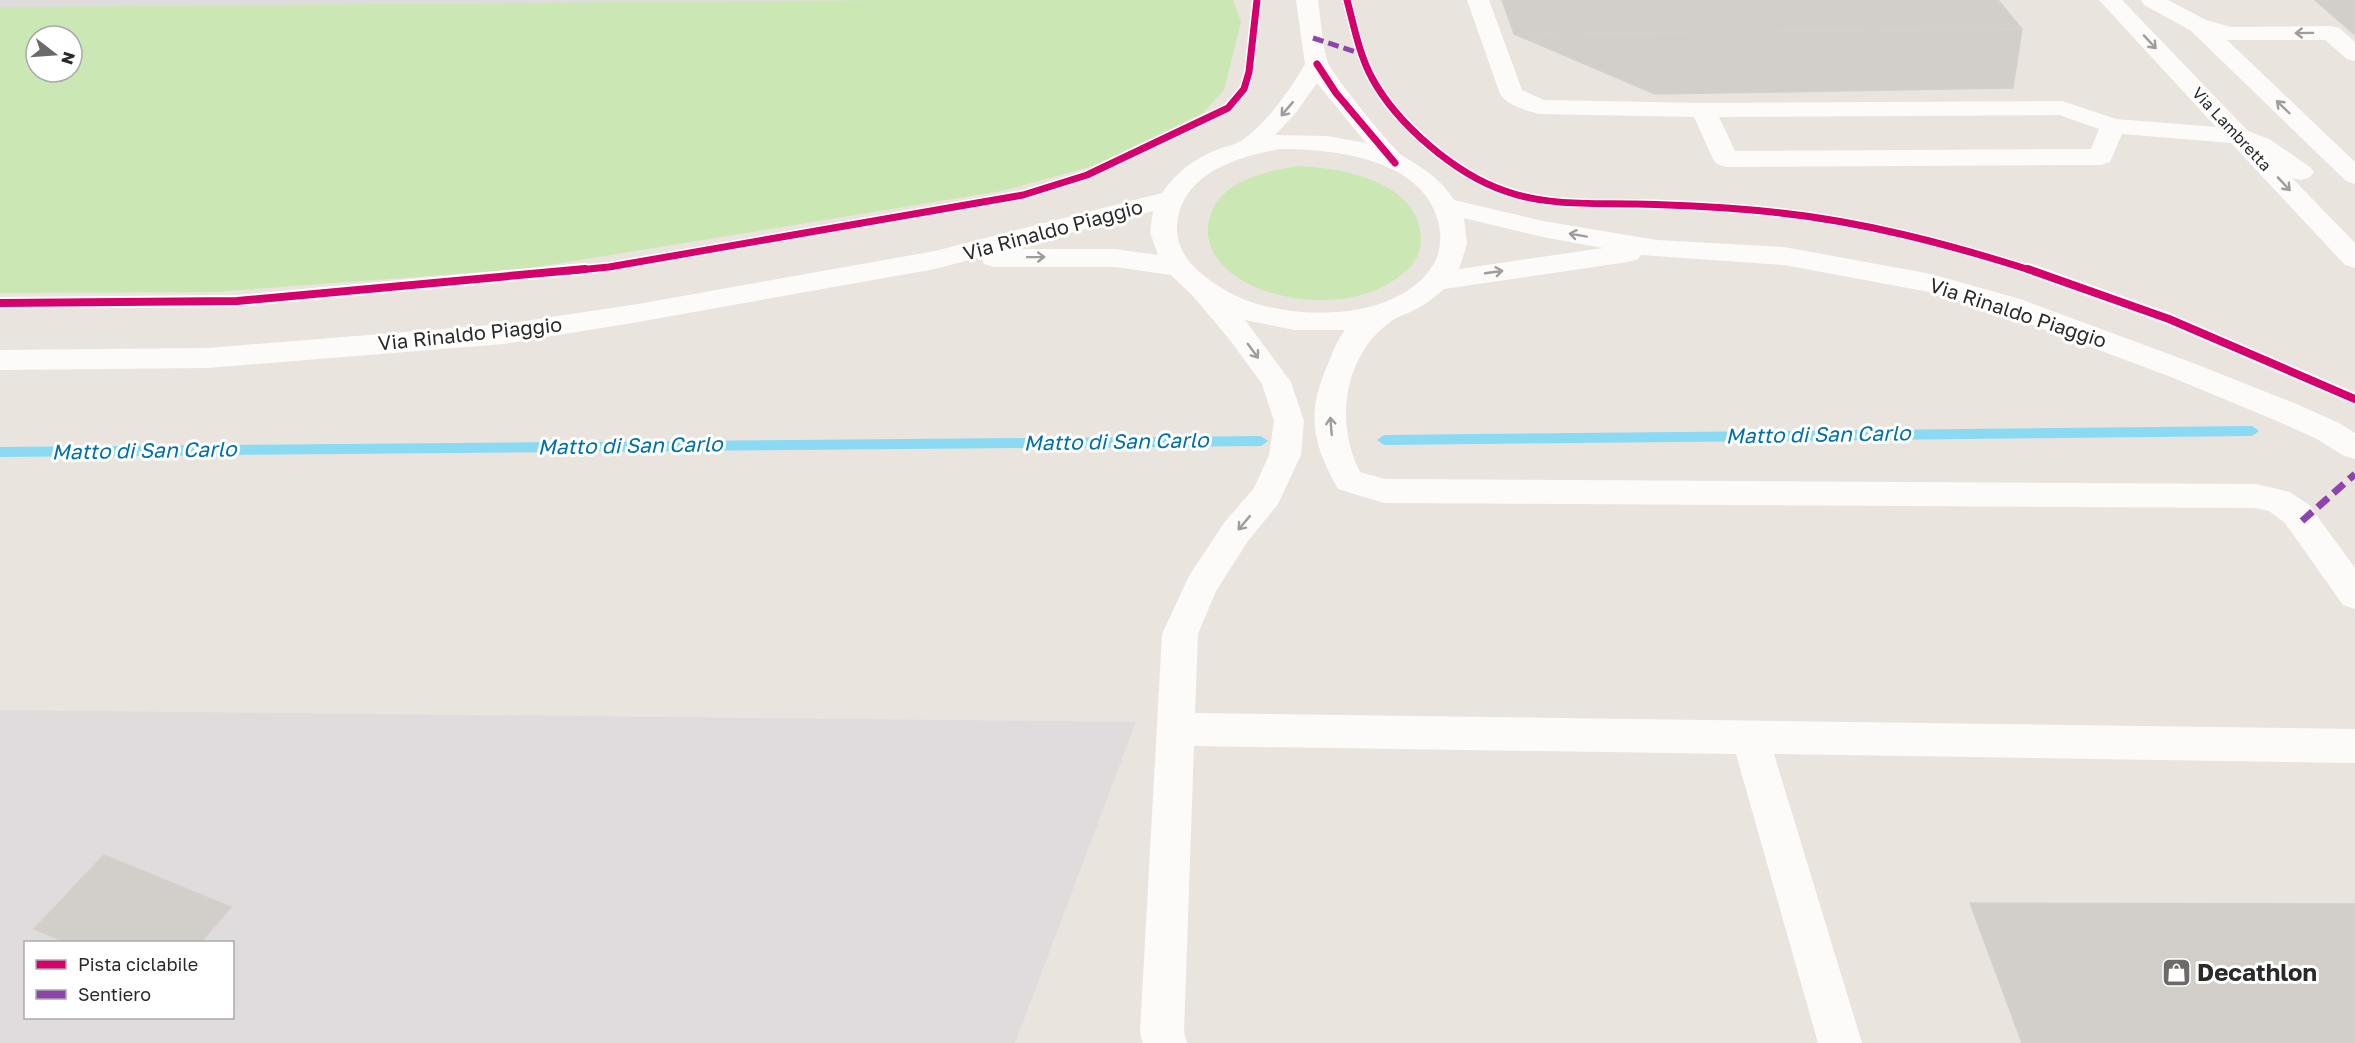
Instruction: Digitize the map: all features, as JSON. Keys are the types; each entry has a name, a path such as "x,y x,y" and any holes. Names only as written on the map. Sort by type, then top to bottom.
{"street":[{"path":"1307,0 1317,64 1336,93 1395,163"},
{"path":"1478,0 1512,94 1540,107 1702,110 2062,108 2113,126 2239,136 2260,144 2301,172"},
{"name":"Via Lambretta","path":"2110,0 2355,259"},
{"name":"Via Lambretta","path":"2134,0 2355,227"},
{"path":"2152,0 2198,26 2355,177"},
{"path":"2198,26 2230,34 2331,33 2355,54"},
{"path":"1248,148 1283,115 1300,94 1317,64"},
{"path":"1702,110 1726,159 2101,157 2113,126"},
{"name":"Via Rinaldo Piaggio","path":"1280,142 1315,142 1365,151 1395,163 1425,182 1446,206 1454,228 1453,250 1450,261 1436,281 1413,299 1384,312 1358,319 1302,322 1247,312 1202,289 1178,267 1168,250 1163,233 1164,216 1170,199 1182,182 1200,168 1222,156 1280,142"},
{"name":"Via Rinaldo Piaggio","path":"0,360 207,358 504,334 638,313 936,260 1170,199"},
{"name":"Via Rinaldo Piaggio","path":"1446,206 1543,229 1657,249 1784,256 1931,283 2010,306 2203,378 2342,435 2355,448"},
{"name":"Via Rinaldo Piaggio","path":"1436,281 1657,249"},
{"name":"Via Rinaldo Piaggio","path":"936,260 1115,258 1178,267"},
{"path":"1166,1043 1162,1032 1180,634 1201,586 1236,532 1267,495 1285,455 1289,421 1276,382 1240,333 1202,289"},
{"path":"1384,312 1354,338 1333,387 1329,423 1336,456 1349,481 1384,491 2256,496 2278,501 2296,514 2355,595"},
{"path":"1174,729 2355,746"},
{"path":"1749,737 1840,1043"}],"shaded area":[{"path":"0,0 886,0 0,7"},
{"path":"0,710 1136,722 1015,1043 0,1043"}],"green space":[{"path":"886,0 1233,0 1241,22 1224,90 1203,113 1093,166 1002,191 525,269 215,292 0,293 0,7"},
{"path":"1298,166 1336,170 1356,175 1394,191 1408,204 1417,220 1421,240 1419,254 1408,270 1372,292 1349,298 1325,300 1299,299 1274,294 1251,285 1231,273 1212,250 1208,227 1211,212 1228,190 1241,182 1254,176"}],"building":[{"path":"1502,0 1998,0 2022,29 1514,34"},
{"path":"2315,0 2355,0 2355,35"},
{"path":"2022,29 2013,88 1655,94 1514,34"},
{"path":"104,855 231,907 202,941 64,941 34,929"},
{"name":"Decathlon","path":"1970,903 2355,904 2355,1043 2022,1043"}],"waterway":[{"name":"Matto di San Carlo","path":"1384,440 2252,431"},
{"name":"Matto di San Carlo","path":"0,452 1261,441"}],"marked path":[{"path":"1313,38 1362,54"},
{"path":"2302,521 2355,474"}],"cycle path":[{"path":"0,303 237,301 609,267 1023,195 1087,175 1228,108 1244,89 1249,72 1257,0"},
{"path":"1347,0 1367,68 1393,109 1438,151 1488,184 1505,191 1525,197 1568,202 1676,205 1774,212 1823,218 1912,236 2042,273 2169,319 2355,399"},
{"path":"1317,64 1336,93 1395,163"}],"place":[{"name":"Decathlon","path":"2176,973"}]}
